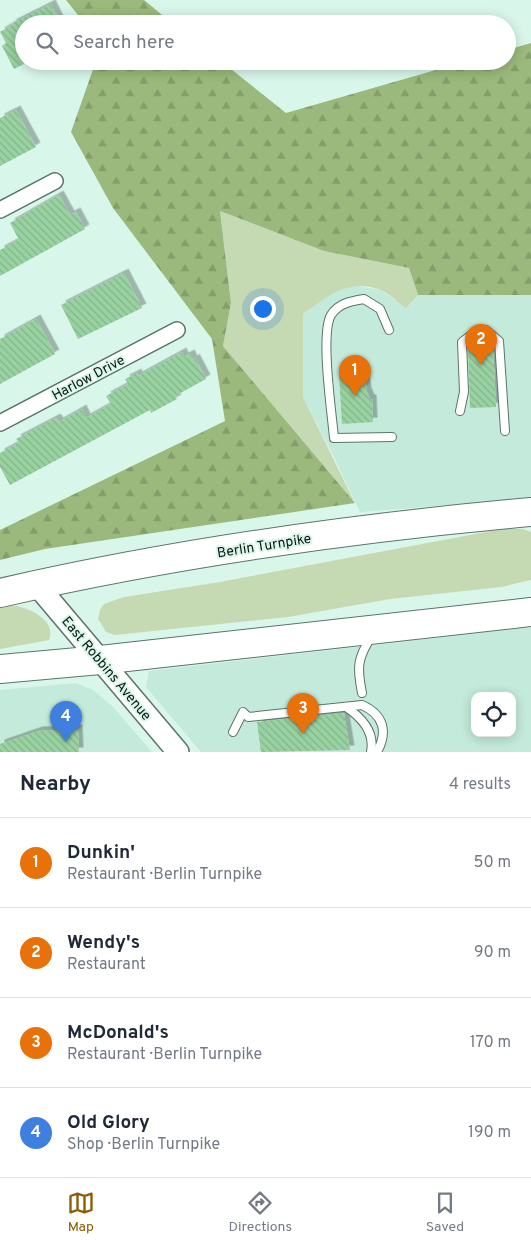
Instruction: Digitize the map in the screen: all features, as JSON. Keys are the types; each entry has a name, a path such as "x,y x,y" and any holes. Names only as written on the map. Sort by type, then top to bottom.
{"highway":[{"name":"Berlin Turnpike","path":"0,593 36,584 136,565 302,539 427,522 530,513"},
{"path":"0,669 100,660 518,613 531,594"}],"main road":[{"name":"East Robbins Avenue","path":"36,584 178,752"}],"street":[{"path":"0,210 55,181"},
{"name":"Harlow Drive","path":"0,423 177,330"}],"lane":[{"path":"389,330 380,308 364,299 343,303 330,316 326,341 334,438 392,437"},
{"path":"460,411 464,392 462,342 478,330 486,330 494,335 499,342 505,431"},
{"path":"362,693 358,675 360,653 376,629"},
{"path":"233,732 242,712 248,717 362,705 371,709 380,720 384,738 377,752"},
{"path":"345,707 361,716 371,739 371,752"}],"shaded area":[{"path":"220,211 324,251 409,268 418,295 406,308 381,290 358,286 330,295 303,314 303,397 355,503 223,346 231,303"},
{"path":"351,285 381,290 406,308 418,295 531,295 531,499 360,512 303,397 303,314 330,294"},
{"path":"502,529 523,529 531,532 531,580 501,587 390,599 288,617 115,635 106,632 98,619 104,604 124,597 220,582"},
{"path":"11,605 32,611 45,620 49,626 49,640 0,649 0,607"},
{"path":"531,627 531,752 201,752 146,687 149,671"},
{"path":"76,683 93,690 113,707 152,752 0,752 0,690"}],"green space":[{"path":"66,0 144,0 162,15 78,15"},
{"path":"531,43 531,295 418,295 409,268 324,251 220,211 231,303 223,346 355,503 45,549 0,560 0,530 225,421 212,339 113,208 71,132 93,70 232,70 286,113 436,70 516,70 516,47"}],"building":[{"path":"51,4 56,15 29,15"},
{"path":"15,22 14,69 2,46 6,43 0,32 13,24 11,24"},
{"path":"16,110 36,147 0,166 0,118"},
{"path":"59,195 70,215 76,212 85,229 0,276 0,250 19,240 10,223"},
{"path":"124,273 142,308 78,339 61,305"},
{"path":"36,319 55,354 0,384 0,339"},
{"path":"493,348 496,407 470,408 468,350"},
{"path":"182,352 184,357 190,354 193,360 195,358 206,379 175,396 177,399 151,413 150,410 10,485 0,467 0,453 19,443 16,439 56,418 59,422 82,409 86,418 111,404 106,396 128,384 125,379 137,373 138,376"},
{"path":"364,373 367,392 370,399 372,399 373,422 342,424 339,375"},
{"path":"344,713 350,750 261,752 257,722"},
{"path":"78,729 79,752 0,752 0,744 38,731"}],"place":[{"name":"Wendy's","path":"481,365"},
{"name":"Dunkin'","path":"355,396"},
{"name":"McDonald's","path":"303,734"},
{"name":"Old Glory","path":"66,742"}]}
